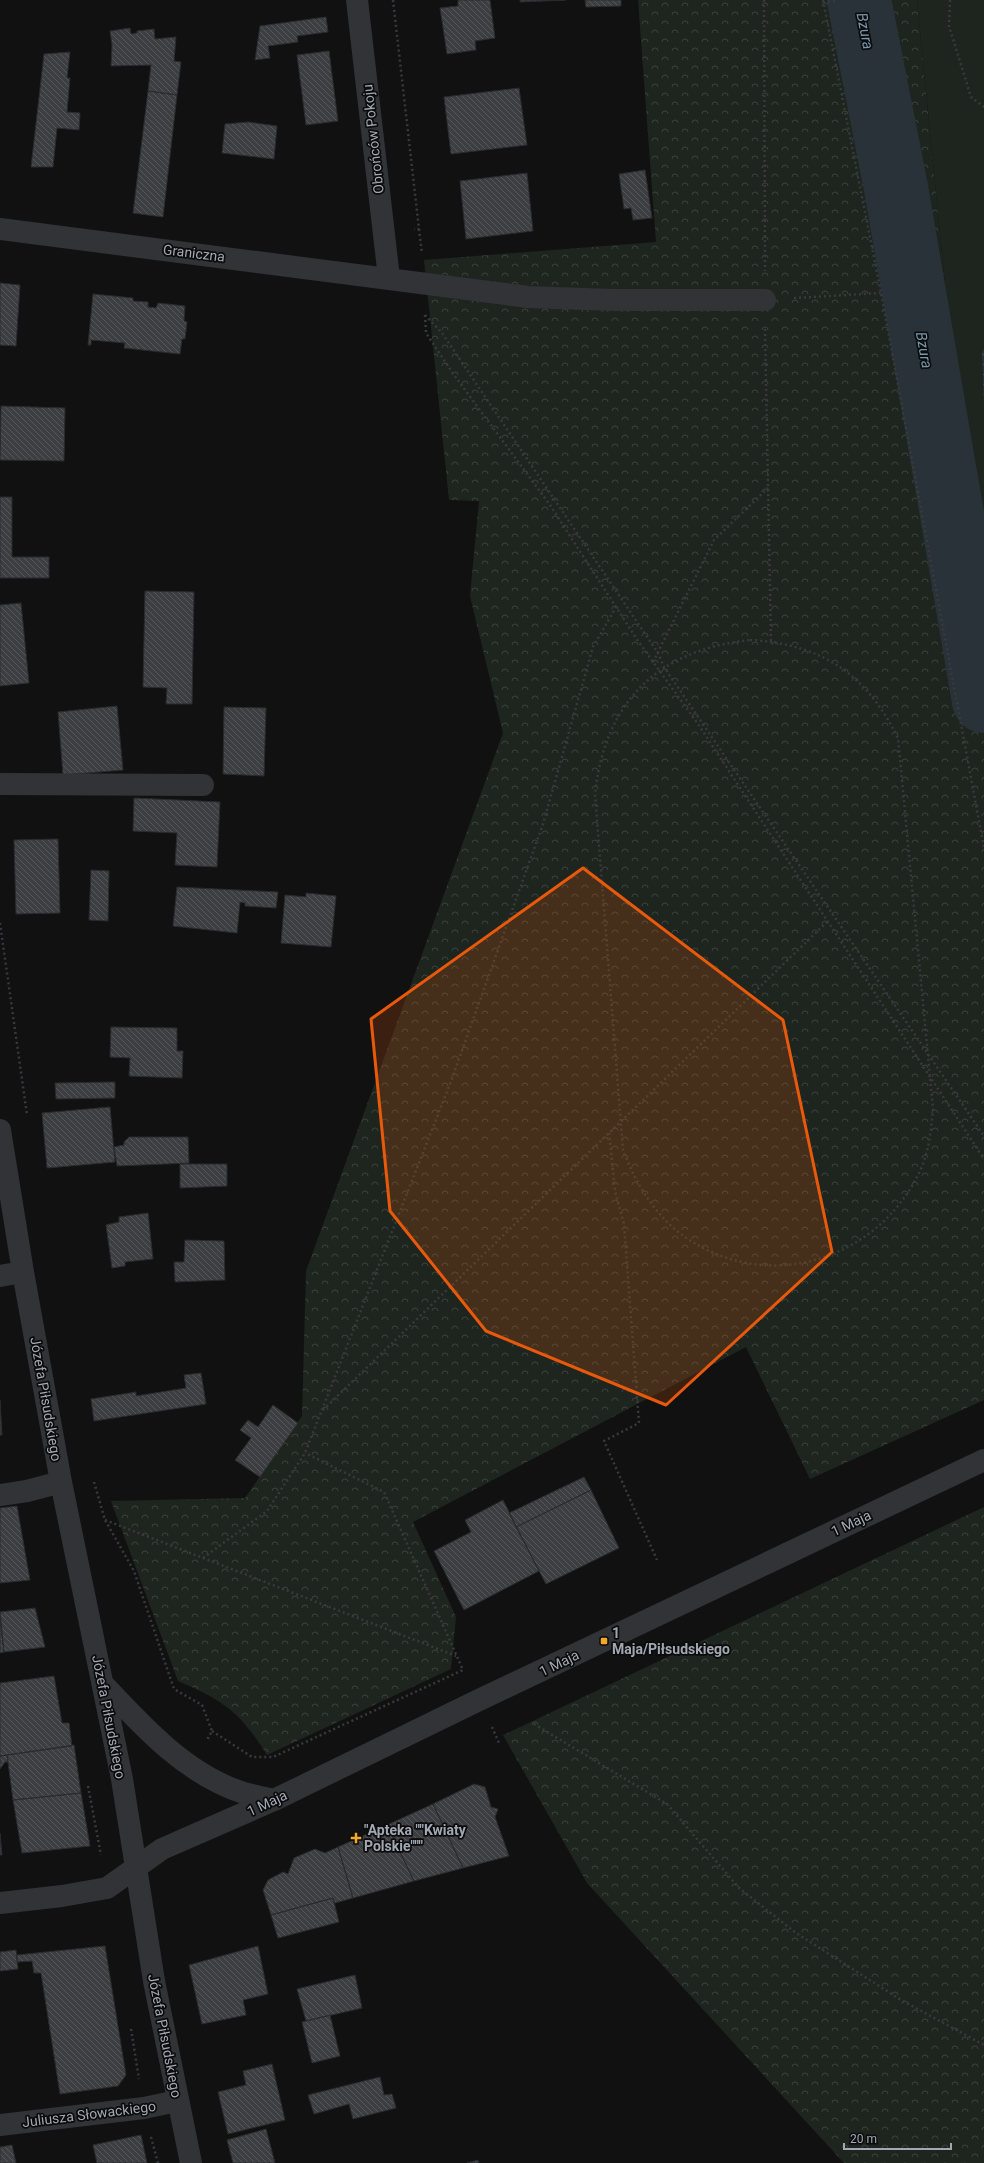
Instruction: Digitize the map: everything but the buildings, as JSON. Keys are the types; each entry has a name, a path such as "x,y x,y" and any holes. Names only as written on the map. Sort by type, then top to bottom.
{"street":[{"name":"Obrońców Pokoju","path":"357,0 389,278"},
{"name":"Graniczna","path":"0,229 528,297 613,300 765,300"},
{"path":"0,784 203,786"},
{"name":"Józefa Piłsudskiego","path":"0,1130 23,1272 61,1482 122,1779 154,1981 191,2163"},
{"path":"0,1276 23,1272"},
{"name":"1 Maja","path":"0,1903 62,1896 107,1888 162,1849 274,1800 479,1700 984,1460"},
{"path":"0,1495 27,1491 61,1482"},
{"path":"102,1684 146,1730 191,1766 219,1782 244,1793 274,1800"},
{"name":"Juliusza Słowackiego","path":"0,2125 137,2109 178,2101"}],"path":[{"path":"764,0 765,300 771,641"},
{"path":"837,0 823,1 881,293 984,848"},
{"path":"950,0 949,26 971,97 984,107"},
{"path":"419,229 425,284 424,314 426,333 454,374 550,505 653,662 698,724 829,921 984,1159"},
{"path":"389,278 442,333 658,653 664,667 984,1136"},
{"path":"765,300 881,293"},
{"path":"653,662 714,540 768,488"},
{"path":"203,1558 267,1511 305,1453 450,1084 543,824 594,647 616,607"},
{"path":"750,640 771,641 804,648 828,659 850,674 870,693 886,714 898,738 931,1078 933,1109 930,1140 920,1170 906,1197 885,1221 861,1240 834,1254 804,1263 773,1265 742,1262 713,1252 685,1237 662,1217 643,1192 623,1150 622,1121 595,794 598,767 606,742 617,717 632,695 664,667 697,650 723,643 750,640"},
{"path":"321,1411 829,921"},
{"path":"609,1133 615,1191 624,1224 639,1423 604,1441 657,1560"},
{"path":"305,1453 384,1492 457,1656 463,1670 273,1757 252,1757 212,1731 202,1705 174,1689 134,1572 105,1520 457,1656"},
{"path":"534,1724 667,1804 739,1888 796,1933 901,2000 984,2045"},
{"path":"191,1766 212,1731"}],"highlighted area":[{"path":"583,868 783,1020 832,1252 666,1405 486,1331 390,1211 371,1019"}],"green space":[{"path":"638,0 917,0 956,397 984,531 984,1400 810,1479 746,1347 413,1522 456,1617 451,1669 267,1755 248,1728 230,1709 194,1688 178,1681 111,1501 245,1498 302,1416 306,1271 503,733 470,596 479,501 449,500 424,260 656,242"},
{"path":"917,0 984,0 984,531 956,397"},
{"path":"984,1507 984,2163 844,2163 587,1883 503,1735"}],"water":[{"path":"984,349 984,407 982,353"}],"waterway":[{"name":"Bzura","path":"859,0 896,188 984,701"}],"place":[{"name":"1 Maja/Piłsudskiego","path":"604,1641"},
{"name":"\"Apteka \"\"Kwiaty Polskie\"\"\"","path":"356,1838"}]}
